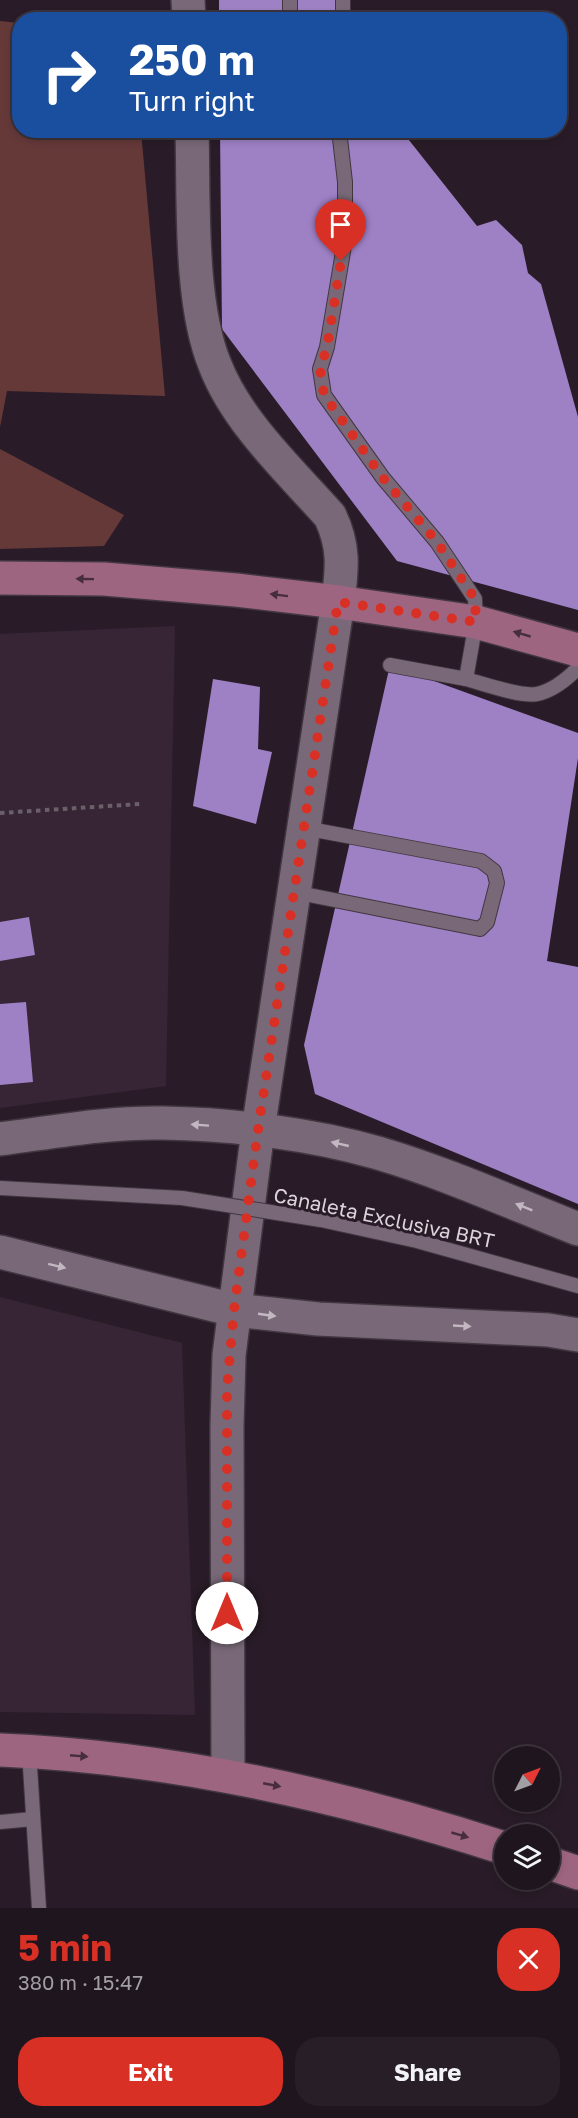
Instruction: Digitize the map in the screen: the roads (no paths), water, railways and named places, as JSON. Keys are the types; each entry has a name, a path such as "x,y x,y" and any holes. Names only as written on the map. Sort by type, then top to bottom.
{"main road":[{"path":"0,578 104,579 236,590 338,602 476,622 578,650"},
{"path":"15,1751 102,1758 228,1776 364,1807 494,1845"},
{"path":"560,1867 578,1873"}],"street":[{"path":"192,138 196,258 200,298 206,335 215,365 229,393 248,421 330,516 338,532 342,550 338,602 258,1130 234,1310 227,1388 228,1776"},
{"path":"0,1139 108,1124 163,1123 258,1130 335,1142 376,1153 421,1167 578,1229"},
{"path":"0,1252 234,1310 308,1319 548,1330 578,1335"}],"lane":[{"path":"340,138 345,182 345,240 327,347 320,369 324,395 383,478 444,552 475,599 476,622 466,679"},
{"path":"390,665 466,679 510,691 537,694 565,681 578,668"},
{"path":"294,892 480,928 487,922 497,883 494,871 481,861 303,828"},
{"name":"Canaleta Exclusiva BRT","path":"0,1188 182,1198 321,1220 417,1241 578,1286"},
{"path":"15,1751 33,1819 39,1908"},
{"path":"0,1822 33,1819"}]}
